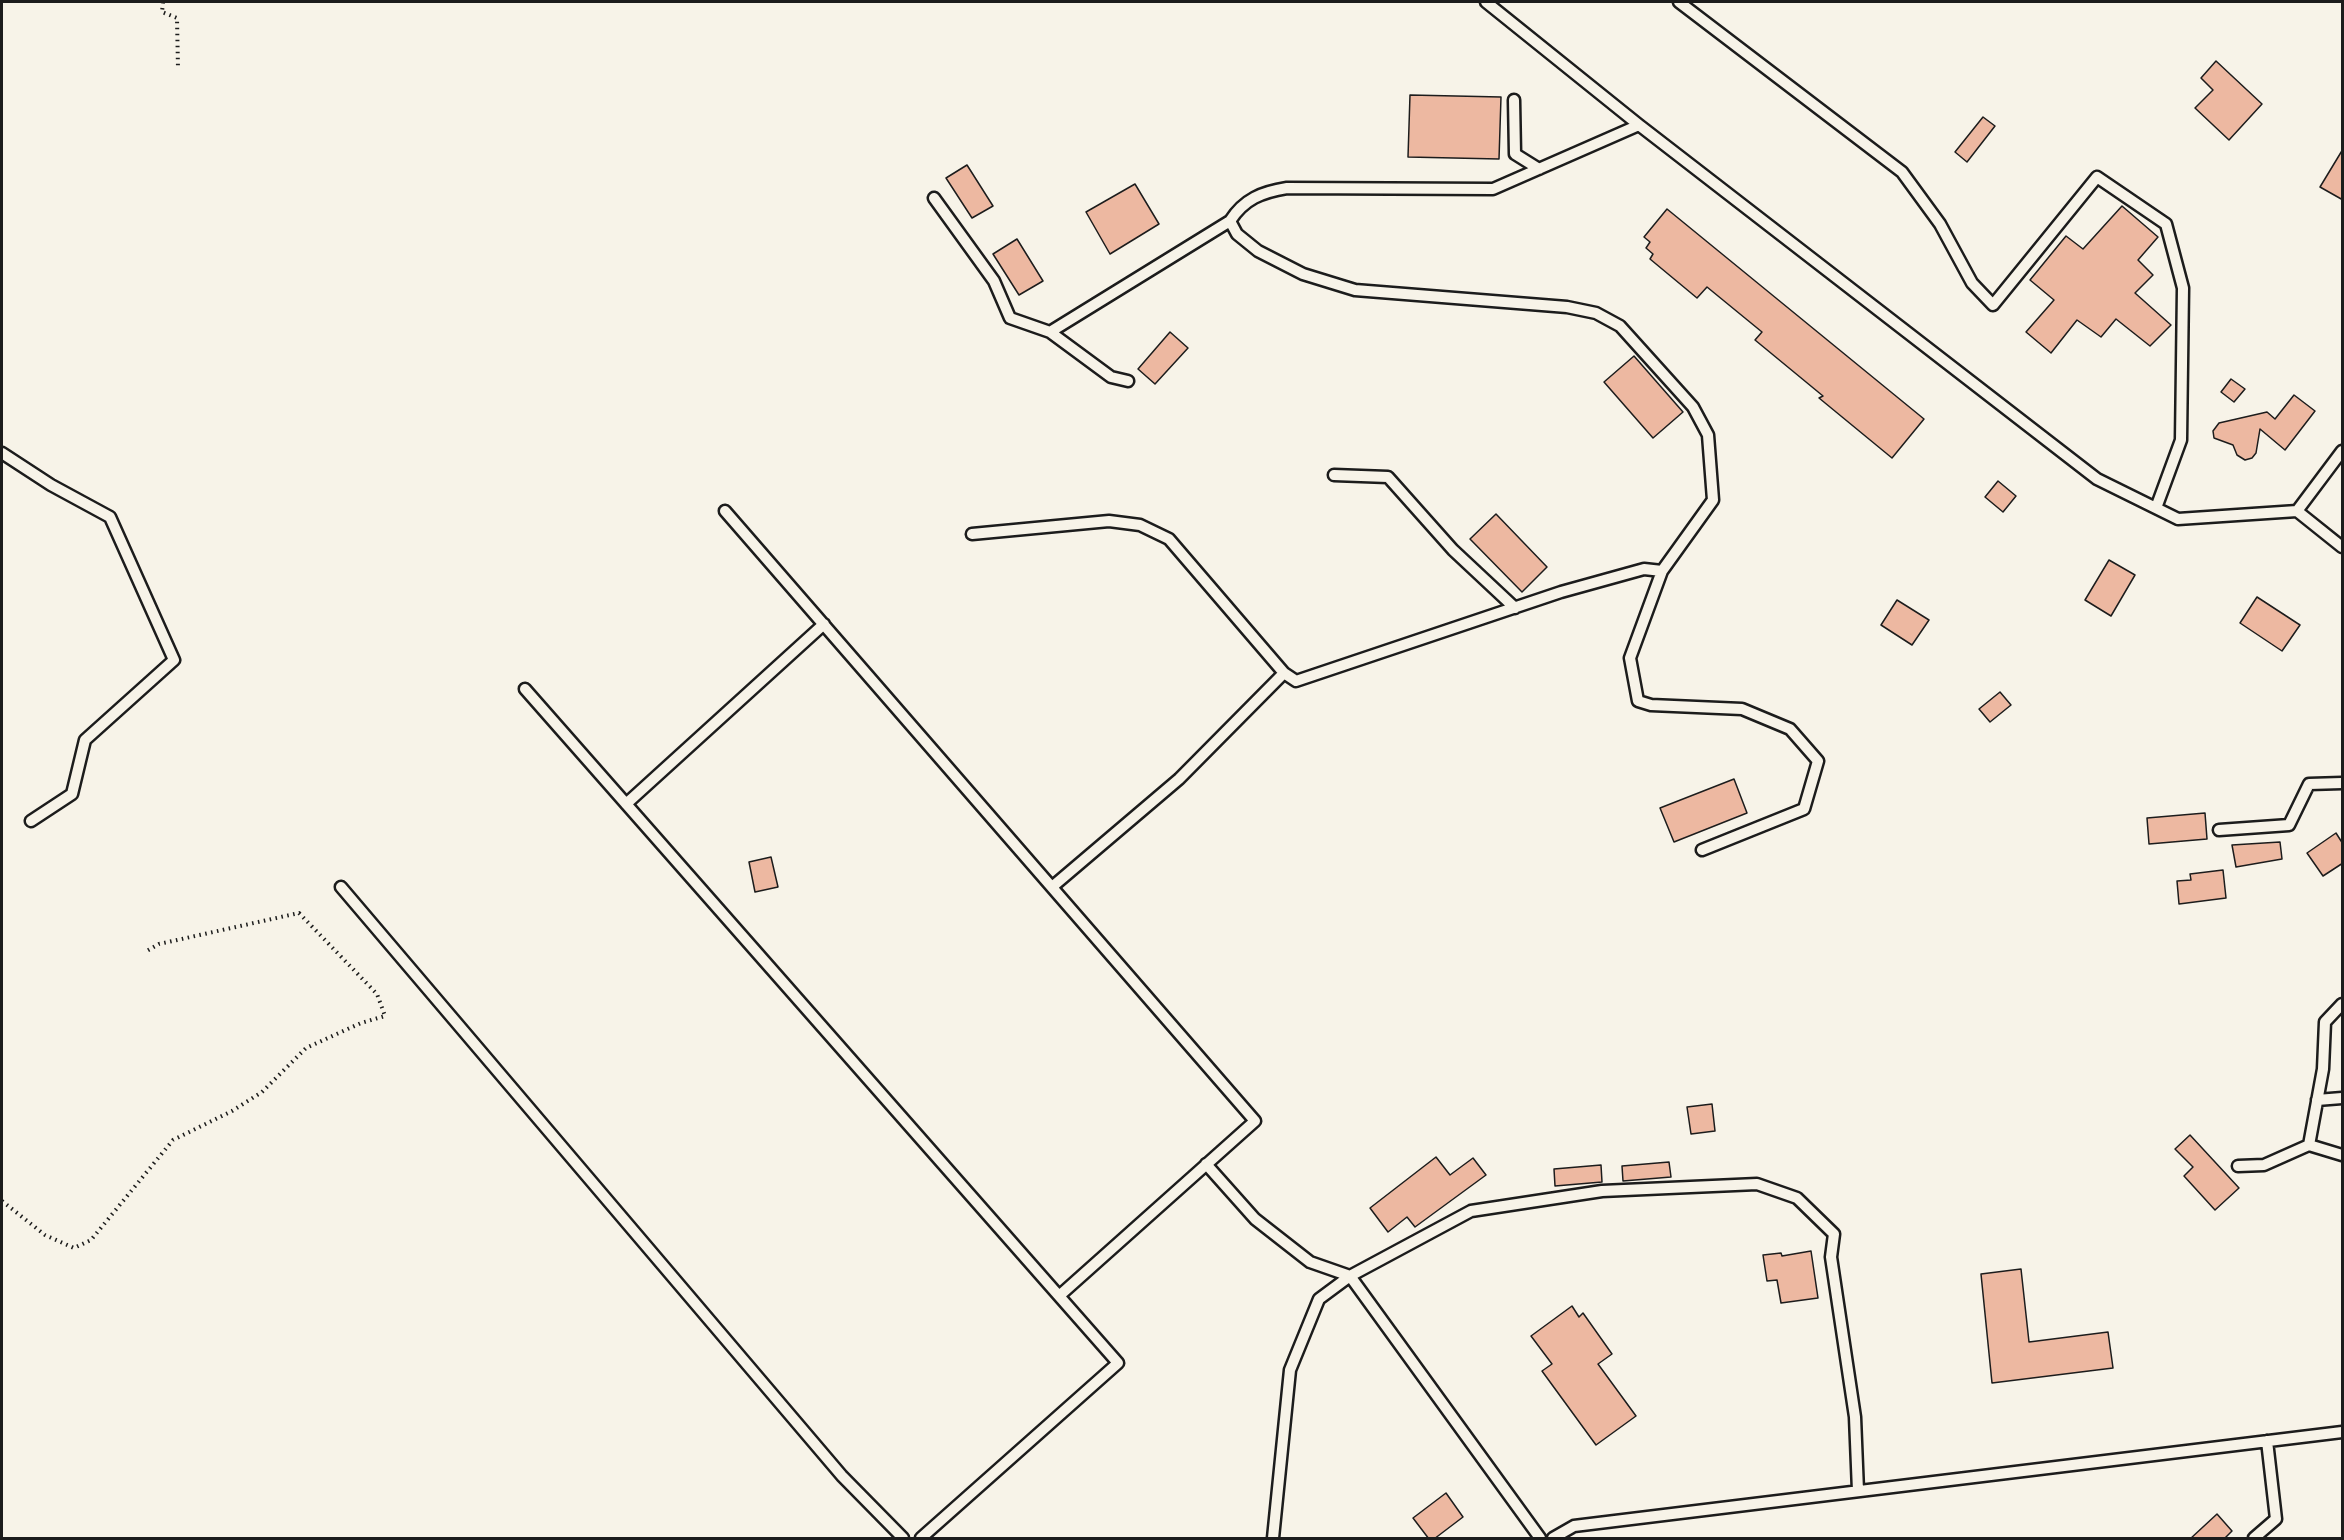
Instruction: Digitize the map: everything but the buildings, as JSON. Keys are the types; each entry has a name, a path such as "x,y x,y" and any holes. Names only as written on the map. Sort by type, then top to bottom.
{"lane":[{"path":"1486,2 1639,125 2097,479 2178,519 2297,511 2343,547"},
{"path":"1679,2 1902,172 1940,224 1972,283 1993,304 2097,177 2166,224 2183,288 2181,441 2156,508"},
{"path":"1514,100 1515,154 1539,169"},
{"path":"1050,332 1230,221 1239,207 1263,192 1287,188 1493,189 1639,125"},
{"path":"934,198 994,281 1010,318 1050,332 1111,377 1128,381"},
{"path":"1230,221 1237,234 1258,251 1303,274 1355,290 1567,306 1596,313 1620,326 1693,407 1708,435 1713,500 1662,571 1630,658 1638,701 1651,705 1742,709 1790,729 1818,761 1804,809 1702,850"},
{"path":"2297,511 2343,451"},
{"path":"2,453 110,517 174,660 85,740 72,794 31,821"},
{"path":"1334,475 1388,477 1453,550 1515,608"},
{"path":"725,511 1256,1121 1059,1296"},
{"path":"972,534 1109,521 1140,525 1169,539 1284,673 1296,681 1515,608 1644,569 1662,571"},
{"path":"626,804 824,624"},
{"path":"1052,887 1179,779 1284,673"},
{"path":"525,689 1118,1363 921,1539"},
{"path":"2219,830 2289,825 2309,784 2343,783"},
{"path":"341,887 842,1476 903,1539"},
{"path":"2309,1145 2323,1069 2325,1022 2343,1004"},
{"path":"2317,1100 2343,1098"},
{"path":"2238,1166 2264,1165 2309,1145 2343,1155"},
{"path":"1206,1164 1255,1219 1310,1262 1350,1276 1540,1539"},
{"path":"1273,1539 1290,1370 1319,1299 1350,1276 1471,1211 1602,1191 1757,1184 1797,1198 1834,1234 1832,1257 1855,1417 1858,1491"},
{"path":"1553,1539 1574,1526 2343,1432"},
{"path":"2254,1539 2276,1519 2267,1441"}],"path":[{"path":"163,2 162,12 177,18 178,69"},
{"path":"2,1201 45,1235 74,1248 91,1240 173,1140 232,1111 262,1092 306,1048 361,1023 385,1016 377,994 299,913 159,944 145,952"}]}
